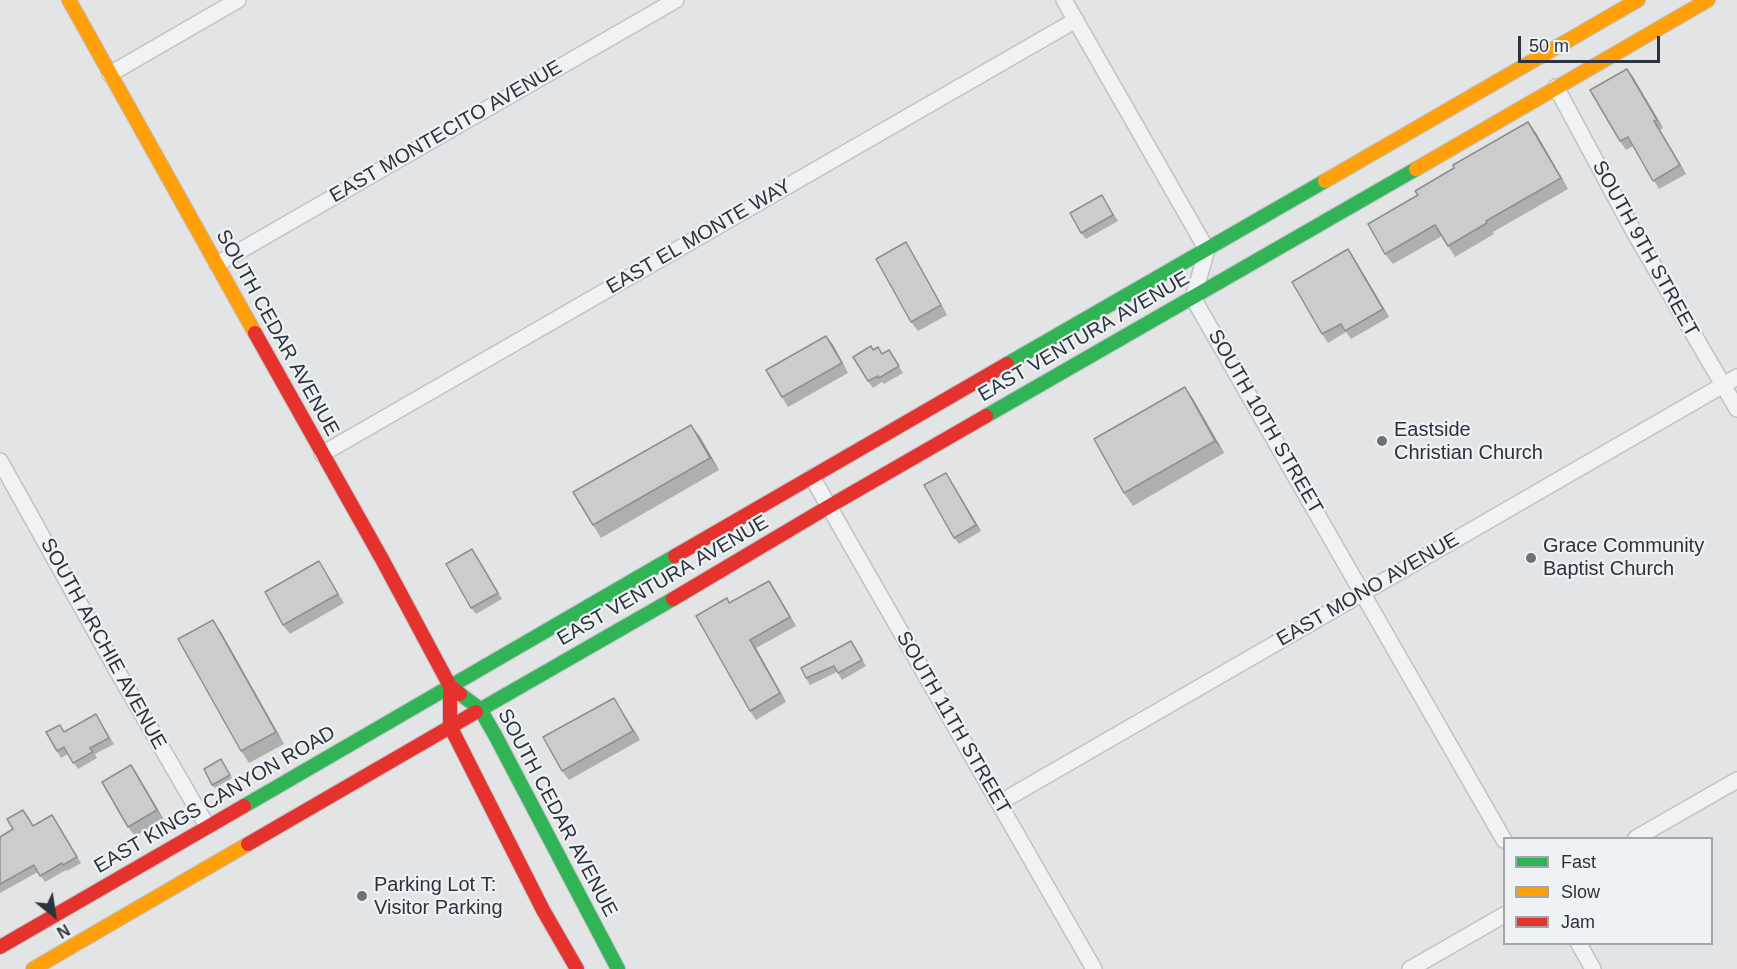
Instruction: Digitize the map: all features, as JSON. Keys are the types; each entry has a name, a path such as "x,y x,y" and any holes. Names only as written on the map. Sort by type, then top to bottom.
{"main road":[{"name":"SOUTH CEDAR AVENUE","path":"69,0 383,561 450,686 480,709 501,745 618,969"},
{"name":"EAST VENTURA AVENUE","path":"450,686 1638,0"},
{"name":"EAST VENTURA AVENUE","path":"480,709 1556,87 1686,5 1708,0"},
{"name":"SOUTH CEDAR AVENUE","path":"450,686 450,726 538,900 577,969"},
{"name":"EAST KINGS CANYON ROAD","path":"0,947 450,686"},
{"path":"33,969 480,709"}],"street":[{"path":"110,74 238,0"},
{"name":"EAST MONTECITO AVENUE","path":"217,264 676,0"},
{"path":"1064,0 1207,250 1193,298"},
{"name":"EAST EL MONTE WAY","path":"322,454 1076,20"},
{"name":"SOUTH 9TH STREET","path":"1556,87 1634,232 1737,409"},
{"name":"SOUTH 10TH STREET","path":"1193,298 1503,838"},
{"name":"EAST MONO AVENUE","path":"999,803 1737,377"},
{"name":"SOUTH ARCHIE AVENUE","path":"0,461 207,826"},
{"name":"SOUTH 11TH STREET","path":"812,477 1094,969"},
{"path":"1638,837 1737,780"},
{"path":"1410,969 1503,916"},
{"path":"1580,945 1593,969"}],"building":[{"path":"1627,69 1680,165 1653,181 1628,137 1620,141 1590,90"},
{"path":"1528,122 1561,178 1486,221 1487,223 1448,246 1435,225 1385,254 1368,224 1418,195 1415,191 1454,168 1453,165"},
{"path":"1102,195 1113,215 1081,233 1070,213"},
{"path":"906,242 941,305 911,322 876,259"},
{"path":"1348,249 1383,309 1345,331 1341,324 1322,334 1292,282"},
{"path":"826,336 842,363 782,397 766,370"},
{"path":"871,346 873,350 878,347 882,354 889,350 899,366 879,378 878,376 868,381 853,357"},
{"path":"1185,387 1215,441 1124,493 1094,439"},
{"path":"691,425 710,458 593,525 573,492"},
{"path":"946,473 976,525 954,538 924,485"},
{"path":"472,549 498,593 471,608 446,564"},
{"path":"319,561 338,594 283,625 265,592"},
{"path":"769,581 790,617 750,640 780,693 750,711 696,616 727,598 729,603"},
{"path":"213,620 276,732 241,751 178,639"},
{"path":"851,641 862,660 838,673 834,666 806,678 801,668"},
{"path":"614,698 633,731 562,771 543,737"},
{"path":"96,714 109,738 90,748 93,752 73,763 64,747 57,751 46,732 60,725 64,732"},
{"path":"221,759 230,775 212,785 204,769"},
{"path":"131,765 157,810 128,827 102,782"},
{"path":"23,810 33,826 52,815 77,857 40,876 34,865 0,884 0,837 13,829 7,819"}],"traffic: fast":[{"path":"986,416 1416,169"},
{"path":"1007,364 1325,181"},
{"path":"244,806 675,556"},
{"path":"476,712 673,599"},
{"path":"460,694 480,709 495,735 618,969"}],"traffic: slow":[{"path":"69,0 255,333"},
{"path":"1325,181 1638,0"},
{"path":"1416,169 1708,0"},
{"path":"33,969 248,844"}],"traffic: jam":[{"path":"255,333 450,686 460,694"},
{"path":"675,556 1007,364"},
{"path":"673,599 986,416"},
{"path":"450,686 450,726 543,910 577,969"},
{"path":"248,844 476,712"},
{"path":"0,947 244,806"}],"place":[{"name":"Eastside Christian Church","path":"1382,441"},
{"name":"Grace Community Baptist Church","path":"1531,558"},
{"name":"Parking Lot T: Visitor Parking","path":"362,896"}]}
